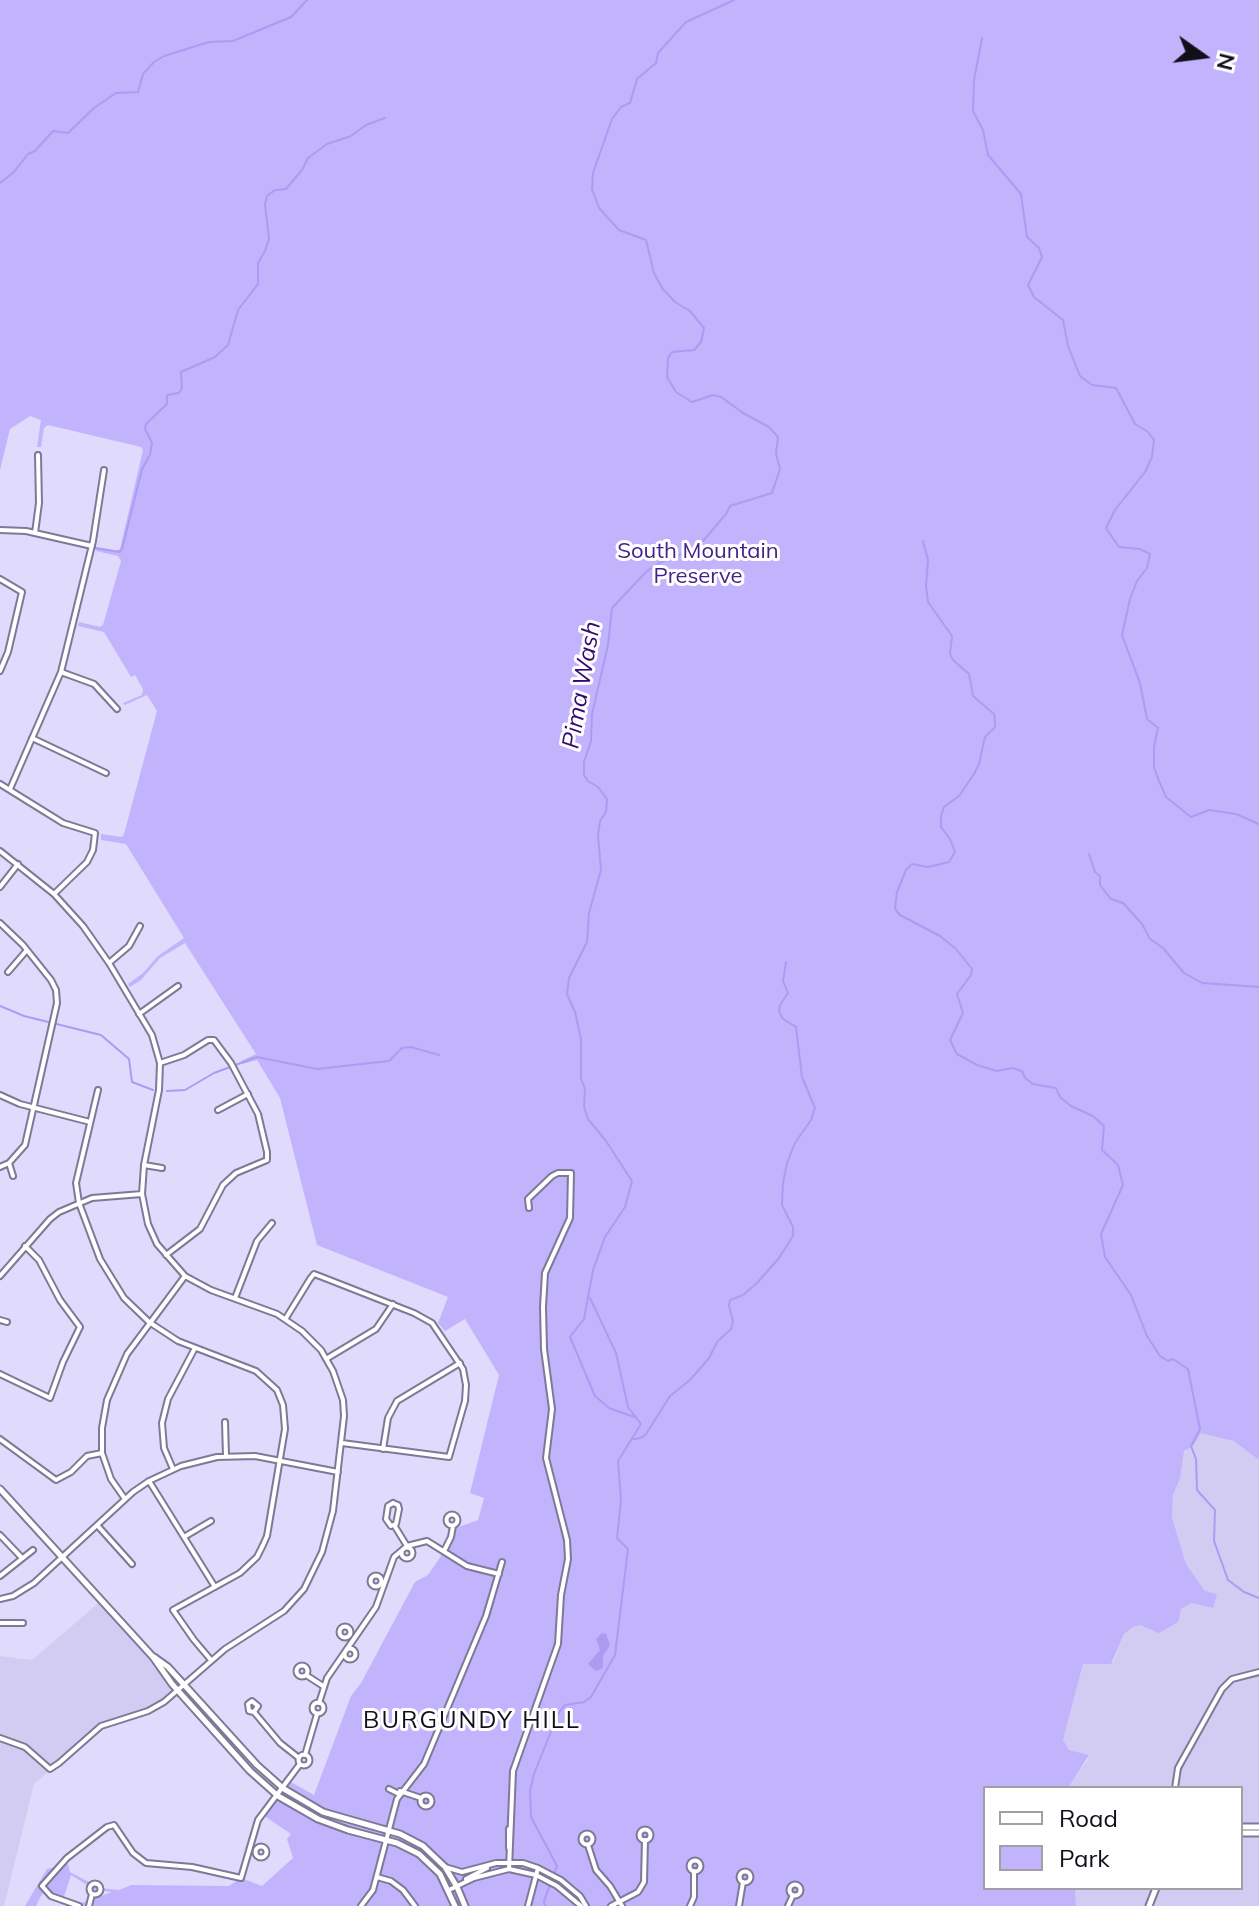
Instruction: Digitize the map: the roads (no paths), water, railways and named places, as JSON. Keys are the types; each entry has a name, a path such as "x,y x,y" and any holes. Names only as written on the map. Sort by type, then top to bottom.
{"main road":[{"path":"0,1489 153,1657 250,1771 278,1796 310,1815 336,1827 387,1839 419,1854 448,1888 455,1906"},
{"path":"153,1657 168,1667 257,1765 284,1789 339,1818 389,1831 423,1846 445,1867 465,1906"}],"street":[{"path":"35,533 39,503 38,455"},
{"path":"10,789 61,672 92,546 104,470"},
{"path":"0,530 13,529 92,546"},
{"path":"0,579 22,592 22,599 0,671"},
{"path":"61,672 94,684 117,709"},
{"path":"32,738 106,773"},
{"path":"0,784 63,823 95,833 93,850 87,862 54,894"},
{"path":"0,851 54,894 83,926 152,1035 160,1063 159,1090 144,1165 142,1194 148,1224 166,1255 185,1276 211,1290 285,1319 313,1340 326,1359 343,1400 342,1443 333,1511 322,1552 304,1589 272,1621 225,1649 178,1690 148,1711 101,1726 50,1769 25,1747 0,1738"},
{"path":"0,887 18,863"},
{"path":"0,923 27,950 56,990 57,1003 25,1145 9,1163 0,1167"},
{"path":"109,963 129,946 140,926"},
{"path":"8,972 27,950"},
{"path":"139,1014 178,986"},
{"path":"160,1063 214,1040 231,1063 258,1114 267,1160 236,1173 223,1185 200,1229 166,1255"},
{"path":"98,1090 76,1183 79,1203 100,1259 124,1298 149,1322 178,1341 256,1371 277,1390 283,1405 285,1429 263,1545 250,1565 173,1610 212,1660"},
{"path":"218,1110 248,1094"},
{"path":"0,1095 90,1122"},
{"path":"9,1163 13,1176"},
{"path":"144,1165 162,1168"},
{"path":"509,1869 507,1839 513,1771 558,1644 561,1595 568,1559 567,1540 546,1458 552,1409 544,1349 543,1294 545,1273 570,1218 571,1173 552,1176 528,1199 529,1208"},
{"path":"0,1276 50,1219 79,1203 105,1196 142,1194"},
{"path":"235,1298 257,1241 272,1223"},
{"path":"0,1374 50,1398 80,1327 60,1300 39,1260 25,1246"},
{"path":"285,1319 314,1274 393,1304 432,1323 463,1369 466,1392 449,1457 342,1443"},
{"path":"125,1499 111,1479 102,1453 107,1400 127,1354 185,1276"},
{"path":"326,1359 376,1329 393,1304"},
{"path":"0,1320 7,1322"},
{"path":"173,1469 164,1448 162,1423 168,1399 195,1348"},
{"path":"383,1449 388,1418 397,1401 460,1363"},
{"path":"225,1422 226,1456"},
{"path":"0,1439 56,1480 71,1472 87,1456 102,1453"},
{"path":"0,1599 13,1596 34,1583 125,1499 149,1481 173,1469 201,1459 255,1456 338,1472"},
{"path":"149,1481 215,1587"},
{"path":"394,1525 389,1526 386,1522 388,1506 393,1503 399,1507 394,1525 405,1547"},
{"path":"184,1537 211,1521"},
{"path":"97,1525 132,1564"},
{"path":"444,1551 453,1526"},
{"path":"0,1535 22,1558"},
{"path":"300,1764 309,1762 305,1755 317,1714 323,1710 319,1703 323,1686 352,1637 376,1607 394,1557 405,1547 427,1541 467,1566 499,1574"},
{"path":"0,1576 33,1550"},
{"path":"361,1906 373,1890 400,1792 415,1779 424,1764 486,1616 502,1562"},
{"path":"0,1623 23,1623"},
{"path":"1175,1786 1178,1768 1222,1689 1232,1679 1259,1672"},
{"path":"306,1675 323,1686"},
{"path":"79,1906 51,1896 42,1886 67,1858 114,1825 133,1853 146,1863 192,1867 241,1878 252,1850 258,1820 300,1764 299,1758 280,1743 254,1712"},
{"path":"299,1758 305,1755"},
{"path":"389,1789 422,1798"},
{"path":"611,1906 621,1904 638,1892 644,1882 645,1840"},
{"path":"588,1845 596,1870 621,1904"},
{"path":"445,1867 465,1871 509,1862 538,1868 561,1880 580,1896 583,1906"},
{"path":"448,1888 496,1863"},
{"path":"528,1906 538,1868"},
{"path":"456,1884 509,1869 547,1880 583,1906"},
{"path":"690,1906 694,1897 694,1871"},
{"path":"377,1877 391,1881 403,1890 415,1906"},
{"path":"739,1906 743,1882"},
{"path":"89,1906 92,1894"},
{"path":"788,1906 793,1895"}],"waterway":[{"path":"0,183 53,131 68,133 94,108 116,93 138,92 143,74 164,56 209,42 233,41 291,17 307,0"},
{"name":"Pima Wash","path":"637,1418 609,1408 595,1396 570,1337 584,1319 593,1270 605,1237 625,1207 632,1181 588,1119 581,1079 581,1039 567,994 569,978 587,942 589,913 601,870 598,835 607,799 584,775 584,762 591,741 592,714 608,645 612,608 647,571 697,548 730,506 772,493 780,469 776,454 778,437 769,427 721,397 713,395 692,402 676,392 667,377 668,358 672,352 694,350 701,342 704,328 690,311 675,302 662,288 654,273 646,240 619,230 599,208 592,189 593,173 612,119 621,107 630,103 637,79 656,63 658,53 686,22 734,0"},
{"path":"982,38 974,80 973,111 983,130 988,155 1021,194 1027,237 1039,248 1042,257 1028,285 1034,297 1063,320 1068,346 1080,376 1092,385 1116,388 1135,424 1154,440 1152,457 1145,472 1115,510 1106,528 1119,547 1140,549 1150,554 1147,568 1137,581 1130,599 1122,635 1140,683 1147,719 1158,728 1154,767 1166,797 1191,817 1209,810 1236,814 1259,824"},
{"path":"95,548 120,552 122,549 142,469 150,455 152,443 145,429 146,424 167,404 167,395 179,393 182,388 181,372 215,357 228,345 238,310 258,284 258,263 269,239 267,196 275,190 286,189 308,158 327,144 351,136 366,125 385,118"},
{"path":"923,541 928,560 928,602 952,636 950,654 953,660 969,674 973,696 994,714 995,727 985,737 974,774 959,796 944,807 941,816 941,827 955,852 949,862 928,867 912,864 906,870 897,892 895,909 900,915 940,936 956,949 972,969 957,994 963,1013 950,1040 957,1054 997,1071 1012,1068 1022,1071 1033,1084 1056,1088 1060,1097 1071,1106 1093,1116 1104,1126 1102,1150 1118,1165 1123,1185 1101,1234 1105,1257 1131,1295 1147,1336 1160,1356 1168,1361 1173,1359 1188,1369 1200,1429 1191,1446 1196,1459 1197,1490 1215,1510 1214,1541 1228,1580 1259,1598"},
{"path":"1089,854 1095,872 1100,876 1100,885 1111,899 1123,903 1142,924 1150,939 1163,948 1184,973 1202,983 1259,987"},
{"path":"634,1439 646,1434 670,1396 690,1380 709,1358 717,1342 731,1329 730,1300 743,1295 757,1283 793,1236 793,1227 782,1205 783,1183 795,1143 811,1120 815,1108 802,1077 796,1027 783,1019 779,1011 788,993 783,981 786,962"},
{"path":"0,1006 24,1016 101,1035 129,1059 132,1082 153,1090"},
{"path":"167,1091 185,1090 214,1073 257,1057 317,1069 389,1061 402,1048 411,1047 439,1055"},
{"name":"Pima Wash","path":"545,1906 557,1866 531,1817 530,1791 558,1714 565,1705 584,1702 591,1697 615,1655 628,1549 617,1538 621,1500 618,1461 641,1424 628,1407 616,1353 590,1298"}],"district":[{"name":"BURGUNDY HILL","path":"472,1721"}],"park label":[{"name":"South Mountain Preserve","path":"698,564"}]}
